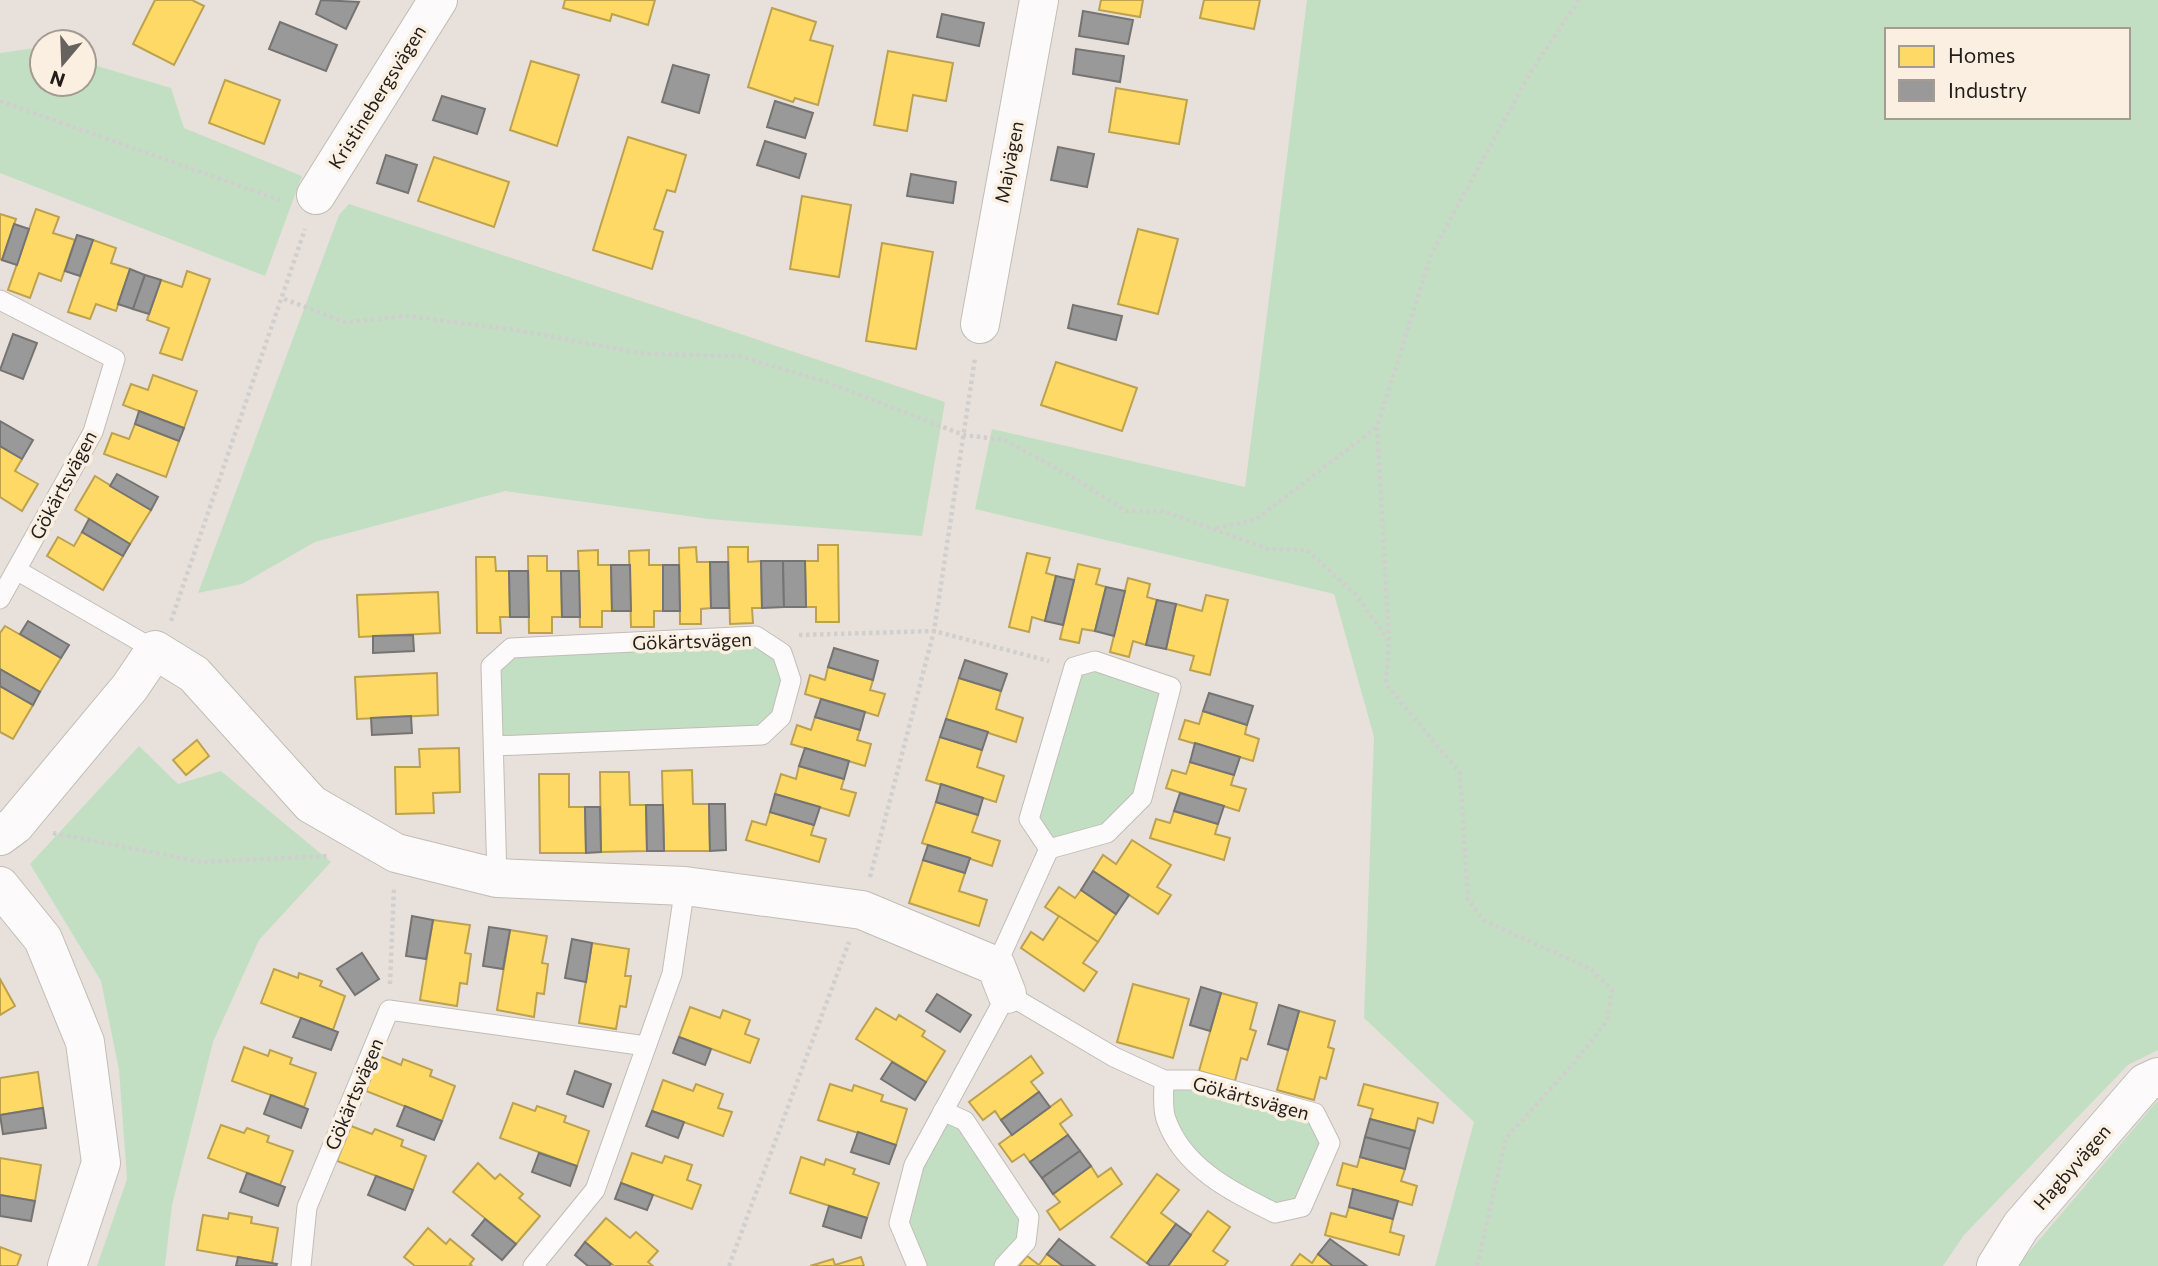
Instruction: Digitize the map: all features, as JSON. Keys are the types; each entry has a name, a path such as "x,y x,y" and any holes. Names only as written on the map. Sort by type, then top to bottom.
{"street":[{"name":"Kristinebergsvägen","path":"314,203 438,0"},
{"name":"Majvägen","path":"980,324 1039,0"},
{"path":"8,830 130,687 155,650"},
{"name":"Gökärtsvägen","path":"155,650 194,674 311,804 396,853 498,878 685,886 862,910 1001,980"},
{"path":"0,886 43,939 85,1042 101,1163 67,1266"},
{"name":"Hagbyvägen","path":"1996,1266 2021,1226 2145,1083 2158,1077"}],"lane":[{"name":"Gökärtsvägen","path":"0,300 115,359 93,432 18,571 0,599"},
{"name":"Gökärtsvägen","path":"18,571 155,650"},
{"name":"Gökärtsvägen","path":"494,746 762,735 781,717 791,680 782,653 756,636 511,648 491,666 498,878"},
{"path":"1095,661 1171,687 1142,798 1107,833 1049,849 1030,819 1074,667 1095,661"},
{"path":"917,1266 899,1223 914,1165 943,1111 1001,980 1049,849"},
{"path":"533,1266 595,1190 672,974 685,886"},
{"name":"Gökärtsvägen","path":"1001,980 1114,1057 1164,1080 1195,1080 1315,1113 1330,1143 1302,1207 1275,1213 1226,1189 1184,1153 1165,1117 1164,1080"},
{"name":"Gökärtsvägen","path":"301,1266 307,1207 389,1010"},
{"path":"389,1010 646,1046"},
{"path":"943,1111 965,1121 1029,1217 1026,1242 1004,1266"}],"path":[{"path":"1477,1266 1506,1138 1573,1064 1607,1021 1612,989 1591,969 1485,921 1468,900 1460,773 1386,684 1389,641 1377,427 1432,255 1531,71 1579,0"},
{"path":"0,101 314,203 284,299 176,612 155,650"},
{"path":"284,299 345,321 408,316 515,330 647,354 739,356 823,381 964,435 1005,440 1126,511 1163,511 1268,549 1307,550 1356,595 1389,641"},
{"path":"729,1266 827,994 862,910 934,631 980,324"},
{"path":"1215,529 1255,520 1377,427"},
{"path":"756,636 934,631 1074,667"},
{"path":"8,830 202,862 340,855"},
{"path":"389,1010 396,853"}],"green space":[{"path":"1307,0 2158,0 2158,1050 2128,1065 1964,1235 1943,1266 1435,1266 1474,1122 1364,1018 1374,737 1334,594 975,509 992,429 1245,487"},
{"path":"28,49 28,98 98,98 98,66 171,88 184,128 302,176 265,276 0,173 0,53"},
{"path":"349,204 945,402 922,536 709,519 505,491 315,542 242,584 198,593 339,215"},
{"path":"756,636 791,680 762,735 494,746 491,666 511,648"},
{"path":"1095,661 1171,687 1142,798 1107,833 1049,849 1029,819 1074,667"},
{"path":"139,746 178,784 221,771 331,862 259,940 213,1042 172,1205 165,1266 97,1266 127,1179 119,1070 101,981 30,864"},
{"path":"1164,1080 1315,1113 1330,1143 1302,1207 1275,1213 1184,1153"},
{"path":"2158,1100 2158,1266 2017,1266"},
{"path":"943,1111 965,1121 1029,1217 1004,1266 917,1266 899,1223"}],"building: Homes":[{"path":"155,0 192,0 204,6 174,65 133,44"},
{"path":"565,0 655,0 648,25 612,14 610,21 563,8"},
{"path":"1101,0 1143,0 1140,17 1099,10"},
{"path":"1204,0 1260,0 1254,29 1200,18"},
{"path":"772,8 816,22 810,40 833,46 818,105 795,98 793,102 748,87"},
{"path":"888,51 953,63 946,101 913,95 907,131 874,125"},
{"path":"531,61 579,75 557,146 510,130"},
{"path":"225,80 280,100 264,144 209,123"},
{"path":"1116,88 1187,100 1179,144 1109,132"},
{"path":"628,137 686,155 675,192 667,190 654,229 663,232 652,269 593,250"},
{"path":"434,157 509,182 494,227 418,201"},
{"path":"802,196 851,205 839,277 790,269"},
{"path":"36,209 59,217 53,233 75,240 61,281 39,273 30,298 8,290"},
{"path":"0,214 16,219 2,260 0,259"},
{"path":"1138,229 1178,239 1158,314 1118,304"},
{"path":"93,240 116,248 111,263 130,269 116,311 96,304 90,319 68,312"},
{"path":"882,243 933,252 916,349 866,341"},
{"path":"187,271 210,279 182,360 160,353 169,328 147,320 161,280 182,287"},
{"path":"1056,362 1137,388 1122,431 1041,405"},
{"path":"153,375 197,391 184,428 123,405 131,384 148,390"},
{"path":"135,424 179,441 166,477 104,454 112,433 129,439"},
{"path":"0,446 22,459 15,471 38,484 22,511 0,497"},
{"path":"95,476 151,510 130,544 75,510"},
{"path":"82,532 123,556 103,590 47,556 58,537 74,546"},
{"path":"818,545 838,545 839,622 816,622 816,607 806,607 805,561 818,561"},
{"path":"696,547 697,562 710,562 711,608 701,609 701,624 680,624 679,548"},
{"path":"728,547 748,547 748,562 761,561 762,608 752,608 753,623 730,624"},
{"path":"598,550 598,565 611,565 612,611 602,611 602,627 580,627 578,551"},
{"path":"649,550 649,565 663,565 663,611 654,611 654,627 631,627 629,551"},
{"path":"1027,553 1050,558 1046,573 1056,576 1045,621 1032,617 1029,632 1009,627"},
{"path":"528,556 547,556 547,571 561,571 562,617 552,617 552,633 529,633"},
{"path":"476,557 495,557 496,571 509,571 510,617 500,617 501,633 477,633"},
{"path":"1078,564 1100,569 1096,584 1106,587 1095,631 1082,629 1079,643 1060,639"},
{"path":"1128,578 1150,584 1147,597 1157,600 1146,645 1133,641 1129,657 1110,652"},
{"path":"438,592 440,633 359,637 357,595"},
{"path":"1206,595 1228,600 1210,675 1190,670 1194,656 1166,649 1176,604 1202,611"},
{"path":"5,626 61,658 40,692 0,669 0,633"},
{"path":"828,667 873,680 870,690 885,694 878,716 805,694 810,675 825,680"},
{"path":"437,673 438,715 357,719 355,677"},
{"path":"959,678 1001,691 996,709 1023,718 1016,742 946,719"},
{"path":"0,686 33,705 13,739 0,732"},
{"path":"1203,711 1247,725 1245,734 1259,739 1253,761 1179,739 1185,720 1199,724"},
{"path":"815,717 860,730 857,740 871,744 865,766 791,744 797,725 811,730"},
{"path":"940,737 982,750 977,767 1004,776 996,802 926,780"},
{"path":"197,740 209,756 186,775 173,760"},
{"path":"459,748 460,792 433,793 434,813 396,814 395,767 420,767 419,749"},
{"path":"1190,762 1234,775 1231,785 1246,789 1239,811 1166,788 1172,770 1186,774"},
{"path":"799,766 844,779 841,789 856,793 849,816 775,794 781,774 796,779"},
{"path":"692,770 693,804 709,804 710,851 664,851 662,771"},
{"path":"600,772 629,772 630,805 646,805 647,851 601,852"},
{"path":"539,774 569,774 569,807 585,807 586,853 540,853"},
{"path":"936,802 978,815 972,832 1000,841 992,866 922,843"},
{"path":"1174,811 1218,824 1215,834 1230,838 1224,860 1150,838 1156,819 1170,823"},
{"path":"770,812 814,825 811,835 826,839 819,862 746,840 752,821 766,825"},
{"path":"1132,840 1171,865 1157,887 1171,895 1158,914 1093,871 1103,855 1116,864"},
{"path":"923,860 965,873 959,891 987,900 979,926 909,903"},
{"path":"1059,887 1075,898 1081,890 1116,914 1098,942 1045,907"},
{"path":"1059,916 1098,942 1083,963 1097,972 1084,991 1021,948 1031,932 1043,940"},
{"path":"433,920 470,925 465,953 471,954 467,984 460,983 457,1006 420,1000"},
{"path":"510,930 547,936 542,963 548,964 544,994 537,993 534,1017 497,1010"},
{"path":"592,943 629,949 625,976 631,976 626,1007 620,1006 616,1029 579,1023"},
{"path":"274,969 298,978 299,973 322,981 320,986 345,996 333,1030 261,1003"},
{"path":"0,979 15,1006 0,1015"},
{"path":"1133,984 1189,999 1173,1058 1117,1042"},
{"path":"1221,993 1257,1003 1250,1029 1256,1031 1247,1060 1241,1058 1235,1081 1199,1071"},
{"path":"690,1007 720,1018 723,1010 750,1020 745,1034 759,1039 750,1063 679,1037"},
{"path":"876,1008 896,1020 899,1015 925,1031 922,1036 945,1051 926,1082 856,1039"},
{"path":"1299,1011 1335,1021 1328,1047 1334,1049 1326,1079 1320,1077 1314,1100 1277,1090"},
{"path":"244,1047 268,1056 270,1050 292,1058 290,1064 316,1073 304,1107 232,1081"},
{"path":"379,1056 401,1065 403,1059 432,1070 430,1076 455,1086 442,1121 366,1091"},
{"path":"1031,1056 1043,1073 1031,1082 1039,1092 1001,1120 995,1111 983,1120 969,1102"},
{"path":"38,1072 43,1108 0,1115 0,1078"},
{"path":"663,1080 693,1091 696,1084 723,1094 718,1108 732,1112 723,1136 652,1111"},
{"path":"830,1084 852,1091 854,1085 883,1095 881,1101 907,1109 896,1145 818,1120"},
{"path":"1364,1084 1438,1103 1433,1123 1418,1118 1415,1131 1370,1119 1373,1109 1358,1105"},
{"path":"1061,1099 1072,1115 1060,1124 1068,1135 1030,1162 1024,1154 1012,1162 999,1144"},
{"path":"513,1103 535,1111 537,1106 566,1116 564,1122 589,1131 577,1166 500,1138"},
{"path":"221,1125 244,1133 247,1128 269,1136 267,1142 293,1151 280,1185 208,1158"},
{"path":"351,1126 372,1134 375,1129 403,1140 401,1146 426,1156 413,1190 337,1161"},
{"path":"632,1153 662,1163 665,1156 692,1165 687,1180 701,1185 692,1209 621,1183"},
{"path":"801,1157 824,1165 826,1159 855,1169 853,1174 879,1183 867,1218 790,1193"},
{"path":"1360,1157 1405,1169 1401,1181 1417,1186 1412,1205 1337,1185 1343,1163 1357,1167"},
{"path":"0,1158 41,1165 35,1201 0,1195"},
{"path":"478,1163 495,1179 500,1174 523,1194 519,1198 540,1216 516,1244 453,1192"},
{"path":"1091,1166 1098,1177 1111,1168 1122,1184 1060,1230 1047,1211 1060,1202 1053,1194"},
{"path":"1157,1174 1179,1190 1161,1213 1176,1224 1147,1263 1111,1237"},
{"path":"1349,1207 1393,1219 1390,1232 1404,1236 1399,1255 1325,1235 1331,1213 1346,1217"},
{"path":"1208,1211 1230,1227 1213,1251 1228,1261 1224,1266 1168,1266"},
{"path":"229,1213 252,1217 251,1223 278,1228 272,1263 197,1250 203,1215 228,1219"},
{"path":"606,1218 630,1238 636,1232 658,1251 648,1262 653,1266 614,1266 585,1242"},
{"path":"428,1228 446,1244 450,1239 474,1259 470,1264 472,1266 415,1266 404,1257"},
{"path":"0,1247 21,1255 17,1266 0,1266"},
{"path":"1047,1254 1063,1266 1019,1266 1027,1256 1039,1265"},
{"path":"1300,1254 1312,1263 1318,1254 1333,1266 1291,1266"},
{"path":"861,1257 864,1266 810,1266 833,1259 835,1265"}],"building: Industry":[{"path":"321,0 359,2 346,29 316,14"},
{"path":"1083,11 1133,20 1128,44 1079,36"},
{"path":"942,14 984,23 979,46 937,37"},
{"path":"280,22 337,45 326,71 269,49"},
{"path":"1076,49 1124,56 1120,82 1073,74"},
{"path":"673,65 709,75 699,113 662,102"},
{"path":"442,96 485,109 477,134 433,120"},
{"path":"775,101 813,113 805,138 767,127"},
{"path":"765,141 806,154 799,178 757,165"},
{"path":"1058,147 1094,154 1087,187 1051,180"},
{"path":"386,155 417,165 408,193 377,183"},
{"path":"911,174 956,182 953,203 907,196"},
{"path":"14,224 29,229 17,265 2,260"},
{"path":"77,235 93,240 80,276 65,271"},
{"path":"130,269 145,275 133,309 118,304"},
{"path":"145,275 161,280 149,314 133,309"},
{"path":"1073,305 1122,316 1116,340 1068,328"},
{"path":"13,334 37,343 23,379 0,370"},
{"path":"139,411 184,428 179,441 135,424"},
{"path":"0,421 33,440 22,459 0,446"},
{"path":"117,474 158,497 151,510 110,486"},
{"path":"89,519 130,544 123,556 82,532"},
{"path":"761,561 783,561 784,607 762,608"},
{"path":"783,561 805,561 806,607 784,607"},
{"path":"710,562 728,562 729,608 711,608"},
{"path":"611,565 630,565 631,611 612,611"},
{"path":"663,565 679,565 680,611 663,611"},
{"path":"509,571 528,571 529,617 510,617"},
{"path":"561,571 579,571 580,617 562,617"},
{"path":"1056,576 1074,580 1063,625 1045,621"},
{"path":"1106,587 1125,591 1114,636 1095,631"},
{"path":"1157,600 1176,604 1166,649 1146,645"},
{"path":"28,621 69,645 61,658 20,634"},
{"path":"413,635 414,651 373,653 373,636"},
{"path":"834,648 878,661 873,680 828,667"},
{"path":"965,660 1007,674 1001,691 959,678"},
{"path":"0,669 40,692 33,705 0,686"},
{"path":"1209,693 1253,706 1247,725 1203,711"},
{"path":"821,699 865,712 860,730 815,717"},
{"path":"411,716 412,733 372,735 371,718"},
{"path":"946,719 988,732 982,750 940,737"},
{"path":"1195,743 1240,757 1234,775 1190,762"},
{"path":"805,748 849,761 844,779 799,766"},
{"path":"941,784 983,798 978,815 936,802"},
{"path":"1180,793 1224,806 1218,824 1174,811"},
{"path":"775,794 820,807 814,825 770,812"},
{"path":"709,804 725,804 726,850 710,851"},
{"path":"646,805 663,805 664,851 647,851"},
{"path":"585,807 600,807 601,852 586,853"},
{"path":"928,845 970,858 965,873 923,860"},
{"path":"1093,871 1129,895 1116,914 1081,890"},
{"path":"412,916 433,920 426,959 406,956"},
{"path":"489,927 510,930 503,969 483,966"},
{"path":"572,939 592,943 586,982 565,978"},
{"path":"362,953 379,979 355,995 337,969"},
{"path":"1201,987 1221,993 1210,1031 1190,1025"},
{"path":"937,994 971,1015 960,1032 926,1011"},
{"path":"1279,1005 1299,1011 1288,1050 1268,1044"},
{"path":"301,1018 338,1032 331,1050 293,1037"},
{"path":"679,1037 711,1049 705,1065 673,1053"},
{"path":"892,1062 926,1082 915,1100 881,1079"},
{"path":"575,1071 611,1084 603,1107 567,1094"},
{"path":"1039,1092 1050,1107 1012,1135 1001,1120"},
{"path":"271,1095 308,1109 301,1128 264,1114"},
{"path":"405,1106 442,1121 434,1140 397,1126"},
{"path":"43,1108 46,1128 3,1134 0,1115"},
{"path":"652,1111 684,1122 678,1138 646,1126"},
{"path":"1370,1119 1415,1131 1410,1149 1365,1137"},
{"path":"858,1132 896,1145 889,1164 851,1152"},
{"path":"1068,1135 1080,1151 1042,1178 1030,1162"},
{"path":"1365,1137 1410,1149 1405,1169 1360,1157"},
{"path":"1080,1151 1091,1166 1053,1194 1042,1178"},
{"path":"539,1153 577,1166 570,1186 532,1172"},
{"path":"247,1173 285,1187 278,1206 240,1192"},
{"path":"376,1176 413,1190 405,1210 368,1195"},
{"path":"621,1183 653,1195 647,1210 615,1199"},
{"path":"1353,1189 1398,1201 1393,1219 1349,1207"},
{"path":"0,1195 35,1201 31,1221 0,1216"},
{"path":"829,1206 867,1218 861,1238 823,1226"},
{"path":"485,1219 516,1244 502,1260 472,1235"},
{"path":"1176,1224 1191,1235 1168,1266 1151,1266 1147,1263"},
{"path":"1059,1239 1095,1266 1063,1266 1047,1254"},
{"path":"1330,1239 1367,1266 1333,1266 1318,1254"},
{"path":"585,1242 611,1264 588,1266 575,1255"},
{"path":"238,1257 277,1264 236,1266"}]}
